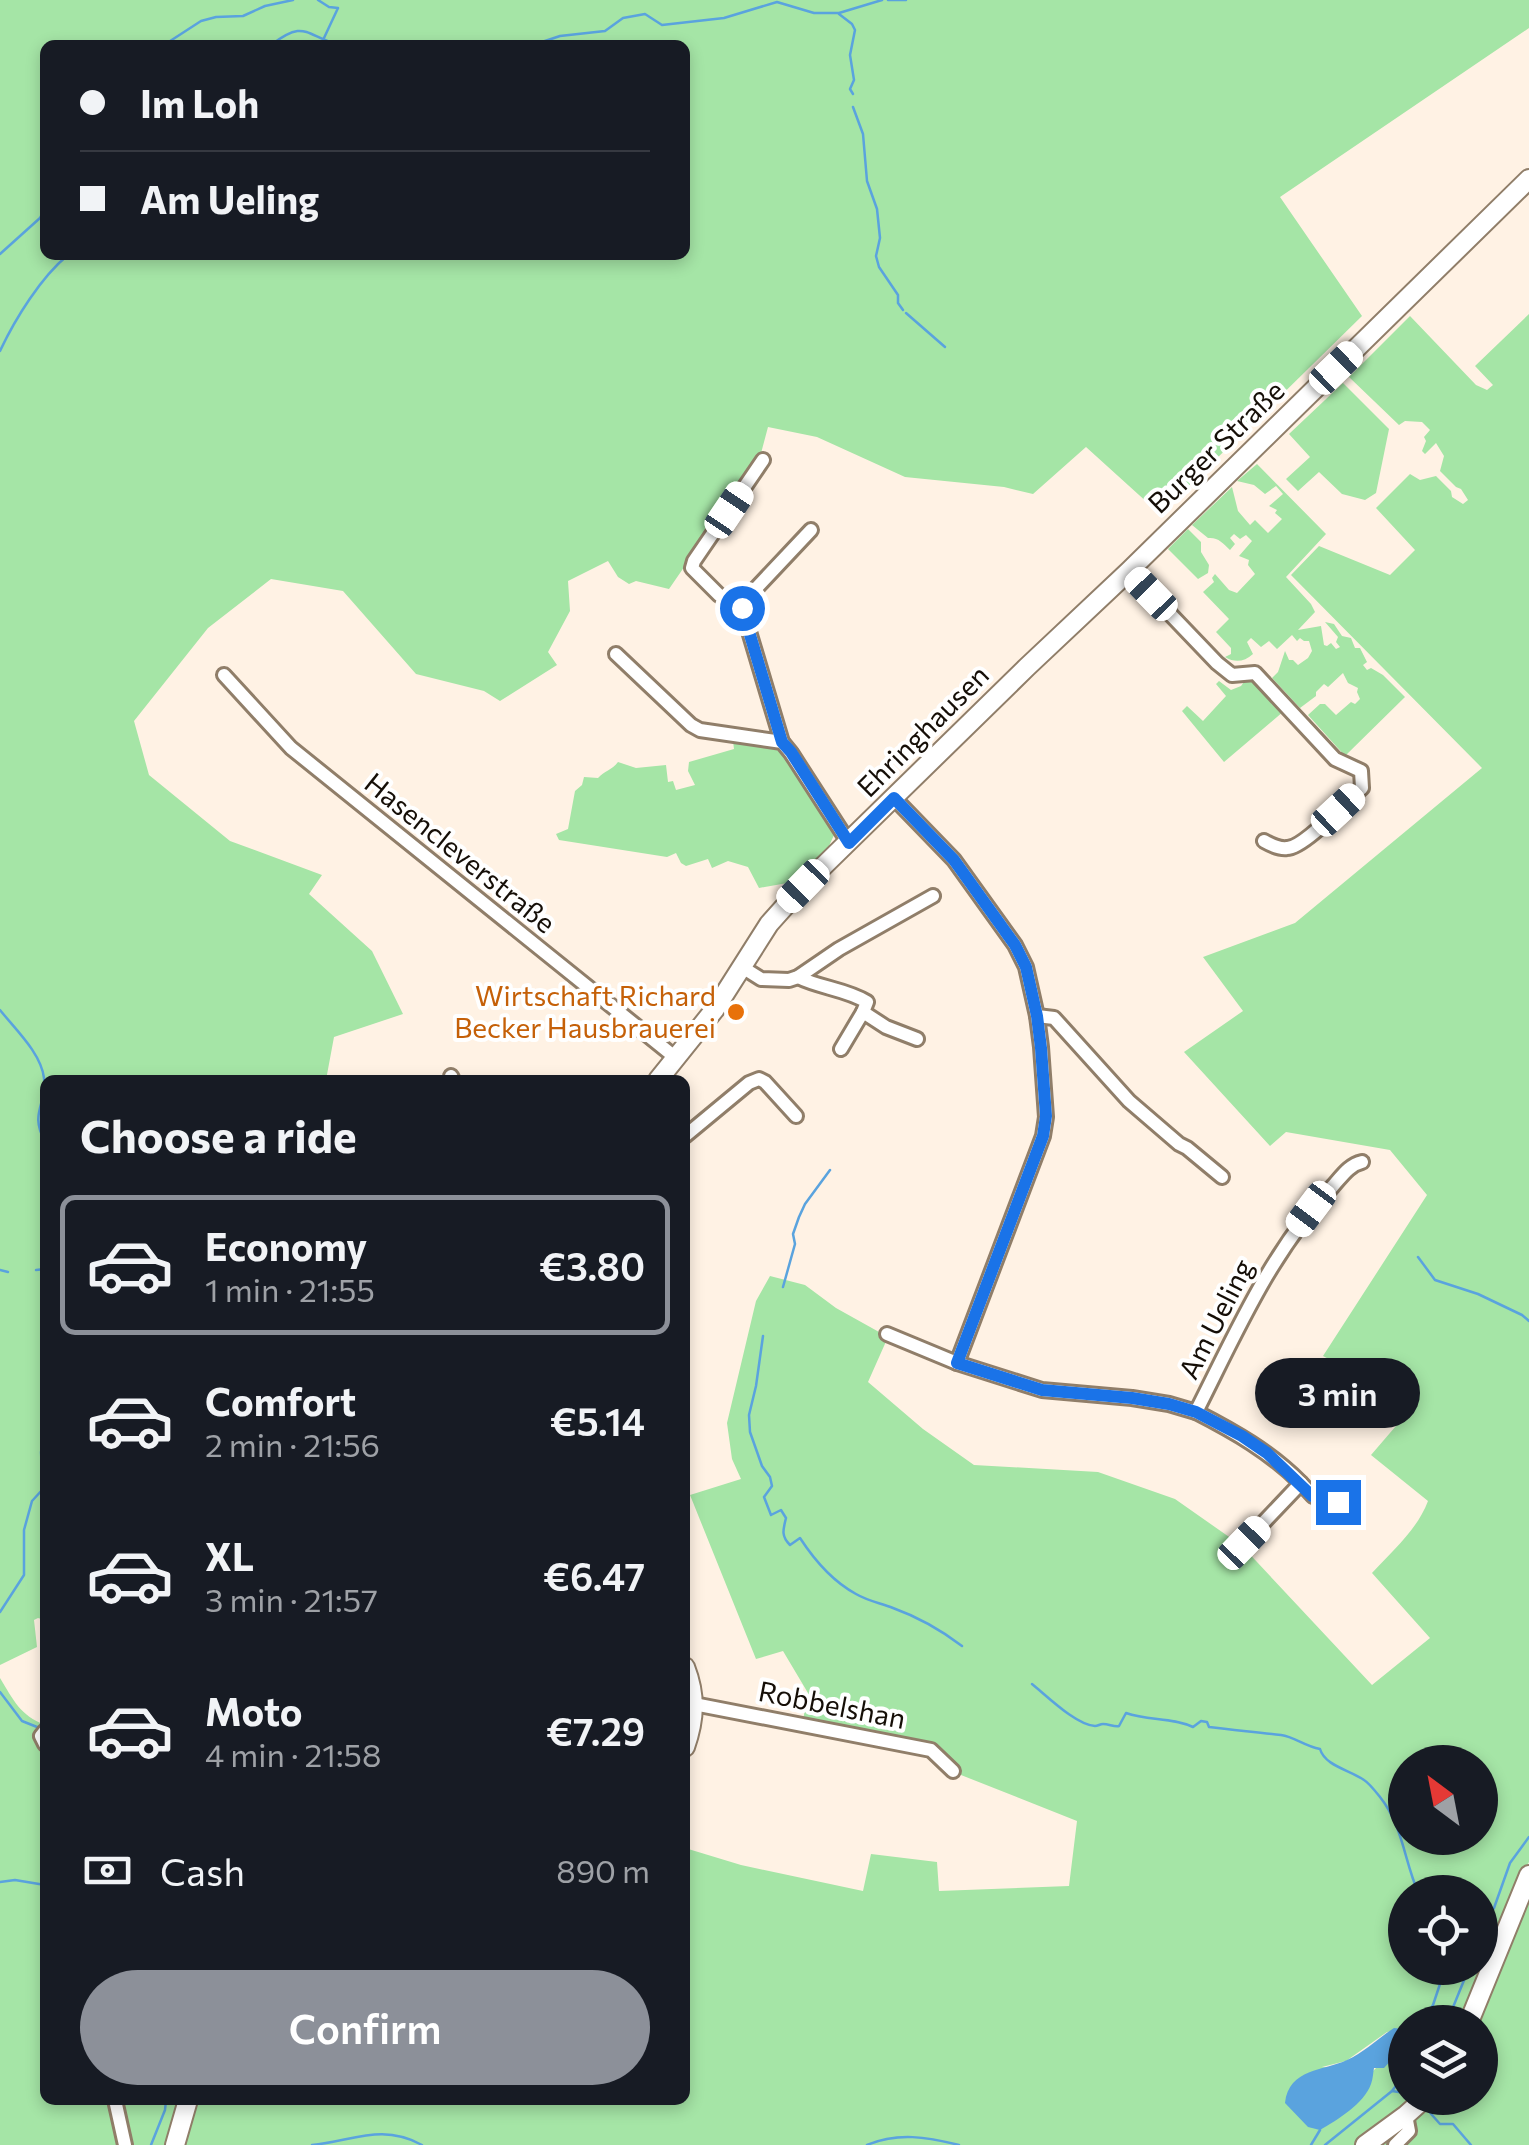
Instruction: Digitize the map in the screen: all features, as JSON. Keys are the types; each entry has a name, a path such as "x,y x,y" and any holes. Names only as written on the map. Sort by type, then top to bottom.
{"main road":[{"name":"Burger Straße","path":"1068,628 1529,179"},
{"name":"Ehringhausen","path":"662,1075 716,1009 778,913 1068,628"},
{"path":"690,1687 694,1704 690,1730"},
{"path":"1476,2005 1529,1875"},
{"path":"174,2145 186,2105"},
{"path":"1364,2145 1403,2115"}],"street":[{"path":"742,608 718,595 692,568 763,460"},
{"path":"811,530 742,608 782,742 849,843"},
{"path":"1129,571 1217,664 1232,675 1255,673 1335,759 1360,771 1362,788 1302,842 1287,848 1264,841"},
{"path":"616,654 700,730 782,742"},
{"name":"Hasencleverstraße","path":"224,675 291,748 676,1058"},
{"path":"894,798 954,860 1015,945 1026,967 1037,1016 1046,1116 1043,1136 957,1363"},
{"path":"742,967 760,979 798,977 933,896"},
{"path":"798,977 866,1002 841,1049"},
{"path":"864,1012 886,1027 917,1039"},
{"path":"1037,1016 1054,1018 1129,1101 1222,1177"},
{"path":"690,1132 759,1079 796,1116"},
{"name":"Am Ueling","path":"1196,1412 1262,1282 1286,1244 1311,1209 1349,1168 1362,1162"},
{"name":"Am Ueling","path":"887,1334 957,1363 1042,1390 1132,1398 1196,1412 1267,1453 1312,1496 1338,1502"},
{"path":"1244,1543 1301,1483"},
{"name":"Robbelshan","path":"694,1704 932,1750 953,1771"},
{"path":"116,2105 125,2145"},
{"path":"1395,2145 1409,2130 1413,2115"}],"green space":[{"path":"0,0 1529,0 1529,28 1280,197 1362,316 1160,514 1086,447 1033,494 1004,487 905,477 817,437 768,427 760,457 669,589 636,581 629,584 618,577 608,561 568,581 570,611 548,652 557,665 500,701 484,691 416,674 343,591 271,579 208,628 134,721 149,775 230,841 322,875 309,894 372,951 403,1014 334,1037 327,1075 40,1075 40,1619 34,1620 37,1647 0,1665"},
{"path":"1529,314 1529,1862 1498,1932 1498,1875 1388,1875 1388,1985 1477,1985 1469,2005 1388,2005 1388,2032 1346,2061 1322,2067 1372,2072 1388,2063 1388,2115 1397,2115 1354,2145 181,2145 194,2105 690,2105 690,1850 741,1865 863,1891 871,1854 937,1862 939,1891 1069,1886 1077,1821 961,1775 932,1747 803,1720 808,1693 783,1651 756,1659 690,1495 741,1479 732,1459 727,1423 756,1301 770,1276 805,1285 836,1308 888,1337 868,1382 923,1429 974,1465 1098,1472 1175,1499 1242,1546 1372,1685 1430,1638 1372,1573 1411,1530 1428,1501 1371,1455 1414,1405 1323,1356 1427,1195 1390,1150 1286,1132 1270,1146 1184,1052 1243,1011 1203,957 1295,923 1482,768 1291,575 1319,546 1390,575 1415,550 1376,508 1410,474 1420,480 1436,476 1452,497 1463,504 1468,500 1440,471 1444,456 1436,443 1425,454 1422,451 1424,437 1430,430 1422,422 1405,421 1399,425 1349,377 1410,316 1476,385 1487,390 1493,385 1475,366"},
{"path":"1343,383 1389,429 1376,493 1365,500 1342,494 1319,472 1298,491 1286,479 1310,457 1289,434"},
{"path":"1257,464 1326,534 1286,577 1315,612 1298,630 1321,626 1324,645 1331,643 1336,649 1340,647 1338,637 1325,622 1334,624 1342,636 1351,638 1355,648 1360,648 1367,670 1371,668 1383,675 1405,697 1345,756 1308,715 1325,704 1336,715 1360,699 1358,688 1348,683 1343,673 1328,687 1324,684 1300,708 1272,678 1285,651 1289,660 1298,665 1308,658 1312,651 1309,641 1297,641 1292,635 1277,649 1269,641 1261,647 1251,638 1247,642 1253,654 1239,661 1229,659 1225,657 1231,654 1231,648 1216,632 1229,619 1203,592 1214,582 1215,574 1237,593 1255,574 1249,560 1239,556 1252,541 1246,535 1240,539 1234,534 1230,538 1235,544 1230,550 1192,525 1232,487 1238,511 1250,525 1255,520 1268,533 1282,519 1269,506 1283,494 1276,486 1265,494 1254,485 1237,481"},
{"path":"1188,529 1201,542 1201,552 1209,565 1208,573 1198,579 1168,549"},
{"path":"1247,678 1256,682 1284,711 1224,762 1182,711 1187,706 1203,721 1226,696 1216,684 1219,681 1231,690"},
{"path":"733,741 777,750 787,757 835,833 828,848 793,882 759,888 748,867 728,861 712,868 708,859 686,866 676,853 667,857 559,840 556,834 568,829 575,791 584,777 598,778 618,762 636,768 666,765 668,782 673,781 676,790 695,785 688,771 689,762 734,749"},
{"path":"0,1678 23,1712 40,1723 40,2105 179,2105 167,2145 0,2145"},
{"path":"1529,1888 1529,2145 1373,2145 1410,2115 1498,2115 1498,2005 1484,2005 1489,1985 1498,1985 1498,1963"}],"water":[{"path":"1388,2032 1388,2064 1374,2068 1372,2082 1356,2105 1320,2130 1308,2127 1285,2103 1293,2083 1309,2072 1354,2057"}],"waterway":[{"path":"172,40 201,21 243,16 293,0"},
{"path":"318,0 338,8 324,38"},
{"path":"548,40 605,31 623,18 645,14 662,25 724,18 777,2 814,13 839,13 882,0"},
{"path":"888,0 906,0"},
{"path":"839,14 855,30 850,55 853,94"},
{"path":"278,40 298,31 326,40"},
{"path":"853,107 863,134 867,181 877,209 880,238 876,256 903,310"},
{"path":"0,254 40,218"},
{"path":"0,351 29,299 63,260"},
{"path":"906,313 945,347"},
{"path":"0,1010 26,1042 43,1075"},
{"path":"40,1106 40,1131"},
{"path":"783,1287 799,1217 830,1170"},
{"path":"1418,1257 1435,1280 1478,1294 1529,1321"},
{"path":"0,1270 8,1272"},
{"path":"36,1270 40,1270"},
{"path":"763,1336 749,1415 750,1432 772,1486 764,1497 771,1515 781,1510 786,1518 787,1542 790,1545 800,1538 825,1570 847,1589 920,1620 962,1646"},
{"path":"0,1612 24,1575 24,1530 32,1501 40,1492"},
{"path":"1032,1684 1079,1721 1095,1726 1119,1726 1126,1713 1193,1727 1201,1721 1209,1727 1281,1735 1320,1749 1332,1764 1366,1781 1388,1808 1411,1875"},
{"path":"0,1692 22,1721 40,1728"},
{"path":"1498,1897 1510,1863 1529,1837"},
{"path":"0,1882 40,1884"},
{"path":"1433,2005 1440,1985"},
{"path":"1454,2005 1462,1985"},
{"path":"1325,2145 1388,2094"},
{"path":"151,2145 166,2105"},
{"path":"1432,2115 1440,2124 1453,2124 1471,2145"},
{"path":"1311,2145 1320,2130"},
{"path":"312,2145 380,2134 422,2145"},
{"path":"867,2145 913,2137 959,2145"}],"place":[{"name":"Wirtschaft Richard Becker Hausbrauerei","path":"736,1012"}],"route":[{"path":"742,608 782,742 849,843 894,798 954,860 1015,945 1029,977 1041,1048 1046,1116 1043,1136 957,1363 1042,1390 1132,1398 1196,1412 1267,1453 1312,1496 1338,1502"}]}
